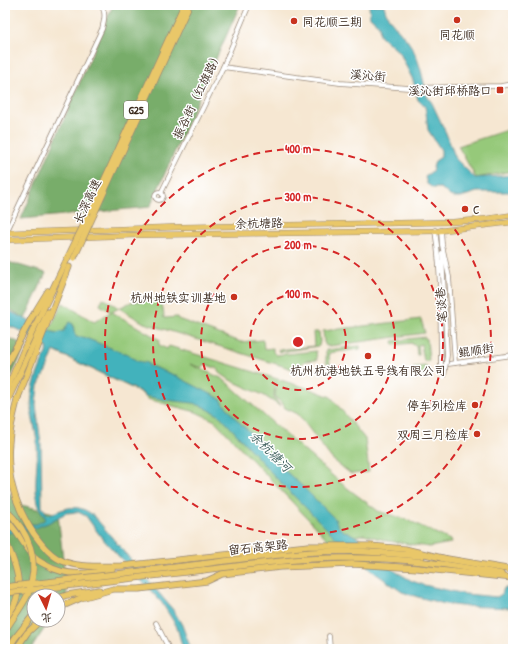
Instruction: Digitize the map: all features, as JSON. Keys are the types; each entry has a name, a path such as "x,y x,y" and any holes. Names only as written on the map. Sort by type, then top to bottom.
{"highway":[{"name":"长深高速","path":"91,215 184,5"},
{"name":"长深高速","path":"5,394 71,258 189,5"},
{"path":"5,367 31,320 67,266"},
{"path":"5,440 18,397 67,266"},
{"name":"长深高速","path":"5,406 28,347"},
{"path":"18,397 9,441 10,474 17,504 38,541 55,557 65,562 95,567 122,566 308,546 370,546 405,549 446,559"},
{"path":"5,510 25,533 31,550 33,565 32,579 27,594 5,631"},
{"path":"5,519 36,559 49,567 64,573 84,573 100,572 122,566"},
{"path":"5,540 15,562 19,585 13,607 5,620"},
{"name":"留石高架路","path":"5,587 226,561 338,551 372,552 446,559 513,570"},
{"name":"留石高架路","path":"5,593 203,570 310,559 339,558 409,560 513,577"},
{"path":"66,595 101,590 139,588 207,581 222,574 288,566 352,564 418,568 513,577"},
{"path":"66,604 114,589"},
{"path":"8,649 26,624"},
{"path":"16,649 32,628"}],"main road":[{"name":"余杭塘路","path":"5,233 180,227 453,222 513,215"},
{"name":"余杭塘路","path":"5,240 137,234 441,230 513,222"}],"street":[{"path":"5,233 102,29 105,15 100,5"},
{"name":"振谷街（红旗路）","path":"161,193 223,67 249,5"},
{"name":"溪沁街","path":"223,67 340,83 414,88 501,86 513,84"},
{"name":"笔谈巷","path":"435,230 443,274"},
{"name":"笔谈巷","path":"441,230 447,355 444,377"},
{"name":"笔谈巷","path":"442,245 448,277 456,363"},
{"name":"笔谈巷","path":"438,248 441,365"},
{"name":"鲲顺街","path":"441,365 513,355"},
{"path":"156,623 168,649"},
{"path":"328,636 330,649"}],"green space":[{"path":"113,5 240,5 150,207 21,219"},
{"path":"513,128 513,171 476,178 458,146"},
{"path":"5,261 46,273 25,319 5,306"},
{"path":"103,298 119,308 112,312 160,340 159,345 167,349 169,346 310,389 331,397 365,439 369,472 351,474 332,459 298,414 285,408 276,398 277,383 275,382 274,397 280,406 263,395 230,380 220,373 218,369 205,364 202,368 190,364 223,379 342,484 378,511 410,521 450,540 451,543 429,547 388,541 364,534 330,542 215,421 196,412 147,399 140,392 41,345 63,303 94,322 111,312 100,305"},
{"path":"161,299 164,315 163,317 177,317 178,319 241,342 263,340 264,349 273,348 273,352 276,355 316,351 317,360 305,361 301,365 299,371 144,323 119,308 131,302"},
{"path":"421,319 425,333 330,346 326,346 324,342 323,331"},
{"path":"313,332 319,332 319,346 280,352 278,351 314,346"},
{"path":"5,337 26,345 5,390"},
{"path":"424,337 427,339 429,361 424,361 421,344 418,345 419,355 417,355 416,345 413,345 412,343 394,345 393,341"},
{"path":"360,346 360,349 329,353 330,367 326,362 326,350"},
{"path":"426,366 430,372 415,375 414,367"},
{"path":"5,486 17,504 58,514 67,595 66,597 66,588 26,588 26,628 45,628 31,649 5,649"}],"water":[{"path":"369,5 384,5 385,11 391,21 411,46 419,64 427,96 432,103 446,133 456,159 475,178 513,175 513,192 477,192 461,197 453,197 441,188 433,188 427,184 425,177 432,171 435,161 441,157 441,150 428,130 425,107 418,100 413,80 400,53 380,35 379,25 370,17"},
{"path":"5,309 57,333 64,331 69,322 73,324 76,337 83,337 126,353 137,361 148,363 148,365 174,375 215,396 220,399 239,422 250,432 281,467 335,519 338,526 343,531 348,532 362,540 362,546 367,555 373,560 381,560 390,568 412,581 465,594 497,597 502,594 504,588 507,588 513,596 513,608 445,604 402,592 375,573 336,538 279,481 220,416 193,403 145,396 141,392 54,351 38,386 36,405 41,444 42,507 48,515 60,510 77,508 82,509 94,516 174,611 182,625 191,649 183,649 177,627 162,603 101,537 86,516 78,512 66,513 48,523 35,528 9,533 5,537 5,531 15,526 37,524 46,519 41,511 36,493 37,444 31,401 36,377 48,348 23,332 5,324"}],"place":[{"name":"同花顺","path":"457,20"},
{"name":"同花顺三期","path":"294,21"},
{"name":"溪沁街邱桥路口","path":"500,90"},
{"name":"C","path":"465,209"},
{"name":"杭州地铁实训基地","path":"234,297"},
{"name":"杭州杭港地铁五号线有限公司","path":"368,356"},
{"name":"停车列检库","path":"475,405"},
{"name":"双周三月检库","path":"477,434"}],"water label":[{"name":"余杭塘河","path":"271,451"}]}
